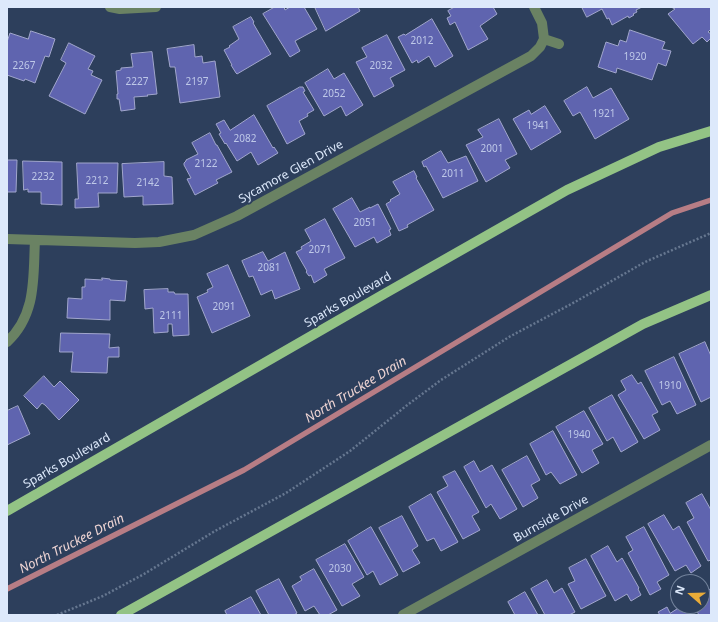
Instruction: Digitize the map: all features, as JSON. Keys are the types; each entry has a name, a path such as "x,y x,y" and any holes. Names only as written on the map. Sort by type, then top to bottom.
{"main road":[{"name":"Sparks Boulevard","path":"7,511 567,190 659,147 711,131"},
{"path":"122,615 643,324 711,295"}],"street":[{"path":"110,7 120,9 156,7"},
{"path":"534,7 542,22 544,39 559,44"},
{"name":"Sycamore Glen Drive","path":"7,239 146,243 183,238 207,230 237,216 531,56 540,47 544,39"},
{"path":"7,342 24,320 31,301 35,240"},
{"name":"Burnside Drive","path":"403,615 711,445"}],"path":[{"path":"57,615 110,592 144,574 215,531 286,493 350,451 441,380 509,337 575,302 644,262 711,234"}],"building":[{"path":"275,7 284,7 285,10 290,7 304,7 317,29 295,41 300,51 290,57 263,14"},
{"path":"315,7 358,7 360,11 326,31"},
{"path":"455,7 493,7 497,14 480,26 488,39 468,50 455,22 450,25 447,18 451,16 448,11"},
{"path":"582,7 642,7 636,10 637,12 629,18 628,16 612,25 602,9 587,17"},
{"path":"711,7 711,29 708,32 711,34 711,38 707,42 702,37 693,44 668,14 675,9 673,8"},
{"path":"251,17 271,54 237,74 224,50 239,39 233,27"},
{"path":"432,19 453,56 435,67 429,56 418,63 417,60 412,63 398,37 404,34 405,35"},
{"path":"630,30 665,42 662,49 671,51 666,66 658,63 652,80 617,68 616,73 598,67 606,42 618,46 620,40 626,42"},
{"path":"31,31 55,39 49,57 45,56 35,83 7,75 7,42 10,33 28,39"},
{"path":"387,35 405,70 390,78 394,86 374,97 356,62 367,57 362,48"},
{"path":"69,43 95,56 88,69 93,71 91,75 102,80 85,114 49,96 66,63 61,60"},
{"path":"194,45 195,57 202,56 203,63 215,61 220,97 180,103 175,67 170,67 167,49"},
{"path":"152,52 157,94 134,97 135,109 121,111 119,99 117,99 116,71 121,70 121,68 133,67 131,54"},
{"path":"328,69 334,79 344,73 363,105 346,116 341,106 324,116 305,83"},
{"path":"300,87 303,87 305,91 303,92 314,110 307,114 308,116 299,121 305,134 287,144 267,106"},
{"path":"587,87 593,98 611,88 629,119 595,139 580,112 573,116 564,101"},
{"path":"545,106 561,132 531,150 513,119 529,110 531,114"},
{"path":"254,115 273,148 274,147 278,153 258,165 251,152 237,161 219,134 221,133 216,124 224,120 230,130"},
{"path":"499,119 517,154 505,160 510,168 486,182 466,145 483,137 478,130"},
{"path":"210,133 232,172 216,180 218,183 195,195 187,179 191,178 184,163 186,160 198,154 192,143"},
{"path":"441,151 448,163 466,156 478,181 443,198 426,166 424,167 422,162"},
{"path":"7,160 17,160 16,192 7,192"},
{"path":"23,161 62,162 62,205 41,204 41,192 28,192 28,189 24,190"},
{"path":"164,162 164,176 172,177 173,204 143,205 143,196 124,197 122,164"},
{"path":"77,163 118,163 117,193 98,193 99,207 75,208 75,199 78,199"},
{"path":"414,171 417,177 416,178 434,210 407,225 408,227 399,231 386,204 400,194 393,182"},
{"path":"352,198 360,212 378,204 391,229 389,230 391,235 377,243 374,237 355,247 333,209"},
{"path":"325,219 345,258 324,269 327,275 314,283 311,275 309,276 306,272 307,271 296,252 311,241 305,230"},
{"path":"263,252 268,261 285,252 300,289 275,299 272,290 261,295 253,276 249,277 242,261"},
{"path":"228,265 250,316 212,333 197,297 208,292 207,290 213,287 207,274"},
{"path":"102,278 127,281 125,301 110,300 110,320 67,318 68,298 82,299 82,287 85,287 85,279 102,280"},
{"path":"168,289 168,292 174,292 175,294 188,294 189,335 173,336 172,324 168,324 168,332 154,333 153,308 145,309 144,290"},
{"path":"61,333 110,334 109,348 119,347 119,357 108,357 107,373 71,372 73,352 60,352"},
{"path":"705,342 711,356 711,397 701,402 679,354"},
{"path":"674,357 696,405 677,414 670,401 662,405 645,371"},
{"path":"632,375 638,384 641,382 658,412 652,415 660,430 644,439 618,395 626,390 621,381"},
{"path":"44,376 54,387 60,381 79,400 59,420 45,405 42,403 37,409 24,396"},
{"path":"612,395 638,442 621,452 613,437 607,441 589,408"},
{"path":"18,406 30,434 7,445 7,411"},
{"path":"584,411 603,444 592,450 599,463 582,473 556,427"},
{"path":"553,431 577,475 560,484 551,472 546,475 530,444"},
{"path":"527,456 540,480 531,485 538,498 523,507 502,470"},
{"path":"474,461 480,472 492,465 517,509 500,519 491,504 486,508 464,467"},
{"path":"455,471 479,512 472,516 480,530 463,539 437,492 448,486 443,477"},
{"path":"431,494 458,542 441,551 434,538 427,541 409,507"},
{"path":"702,494 711,510 711,560 708,561 687,522 694,518 686,503"},
{"path":"664,515 673,530 679,526 701,566 691,573 686,565 675,571 648,524"},
{"path":"402,516 418,546 412,550 420,563 403,572 379,528"},
{"path":"371,527 398,575 380,585 373,571 367,575 348,541"},
{"path":"644,527 669,575 657,582 661,589 650,595 628,553 633,550 626,537"},
{"path":"345,544 364,577 352,584 360,596 342,606 316,560"},
{"path":"608,546 617,562 622,558 639,588 638,589 641,595 631,601 627,594 615,601 591,556"},
{"path":"586,559 606,596 581,609 568,584 575,581 569,568"},
{"path":"314,569 337,610 328,615 320,615 314,606 305,611 292,586 302,580 300,577"},
{"path":"279,579 297,613 294,615 269,615 256,591"},
{"path":"547,580 554,593 562,588 575,612 569,615 545,615 531,589"},
{"path":"710,590 711,615 699,615 710,614"},
{"path":"525,592 538,615 515,615 508,602"},
{"path":"251,597 261,615 227,615 225,611"},
{"path":"667,607 670,614 691,615 660,615 658,612"}],"waterway":[{"name":"North Truckee Drain","path":"7,589 244,470 672,213 711,200"}]}
